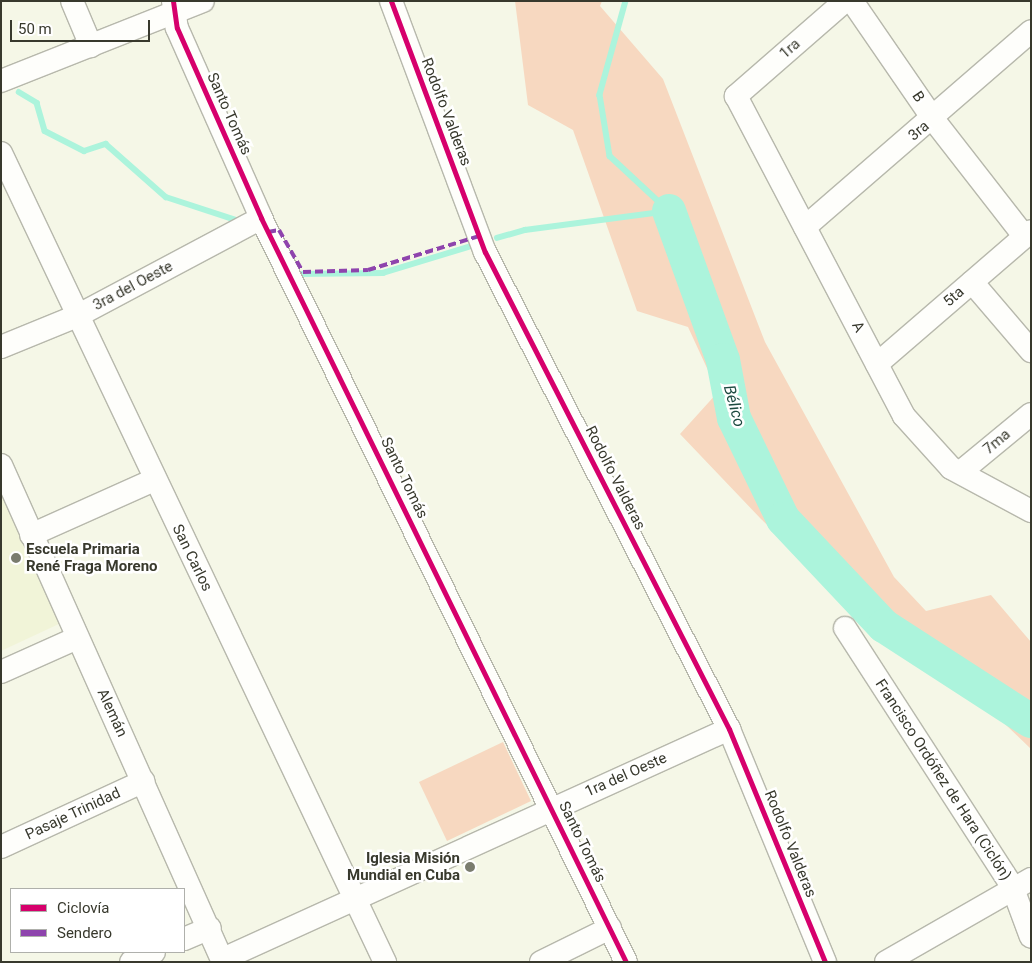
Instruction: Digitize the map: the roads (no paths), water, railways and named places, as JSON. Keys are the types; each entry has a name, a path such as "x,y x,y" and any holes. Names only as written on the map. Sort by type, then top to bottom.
{"street":[{"path":"72,1 91,46"},
{"path":"1,81 91,46 176,7 203,1"},
{"name":"Rodolfo Valderas","path":"391,1 485,252 729,728 825,962"},
{"name":"1ra","path":"736,96 845,1"},
{"name":"B","path":"852,1 933,119 1028,233"},
{"name":"Santo Tomás","path":"176,7 177,28 261,218 553,808 626,962"},
{"name":"3ra","path":"805,227 933,119 1031,31"},
{"name":"A","path":"736,96 904,416 950,468 963,470 1031,511"},
{"name":"San Carlos","path":"1,153 154,480 356,898 385,962"},
{"name":"3ra del Oeste","path":"1,347 77,316 261,218"},
{"name":"5ta","path":"877,364 1028,233"},
{"path":"972,282 1031,351"},
{"name":"7ma","path":"963,470 1031,414"},
{"name":"Alemán","path":"1,465 77,638 210,928 223,961"},
{"path":"31,535 154,480"},
{"name":"Francisco Ordóñez de Hara (Ciclón)","path":"845,628 1022,883 1031,937"},
{"path":"1,672 77,638"},
{"name":"1ra del Oeste","path":"223,961 356,898 729,728"},
{"name":"Pasaje Trinidad","path":"1,847 144,781"},
{"path":"886,962 1022,883"},
{"path":"185,939 210,928"},
{"path":"541,962 610,928"},
{"path":"131,962 152,953"}],"waterway":[{"name":"Bélico","path":"626,1 600,95 610,156 669,211"},
{"path":"19,92 37,103 45,131 84,151 106,144 166,197 239,221"},
{"path":"497,238 525,230 669,211"},
{"name":"Bélico","path":"669,211 723,360 734,418 783,519 884,626 1031,721"},
{"path":"298,274 383,273 468,247"}],"place":[{"name":"Escuela Primaria René Fraga Moreno","path":"16,558"},
{"name":"Iglesia Misión Mundial en Cuba","path":"470,867"}]}
